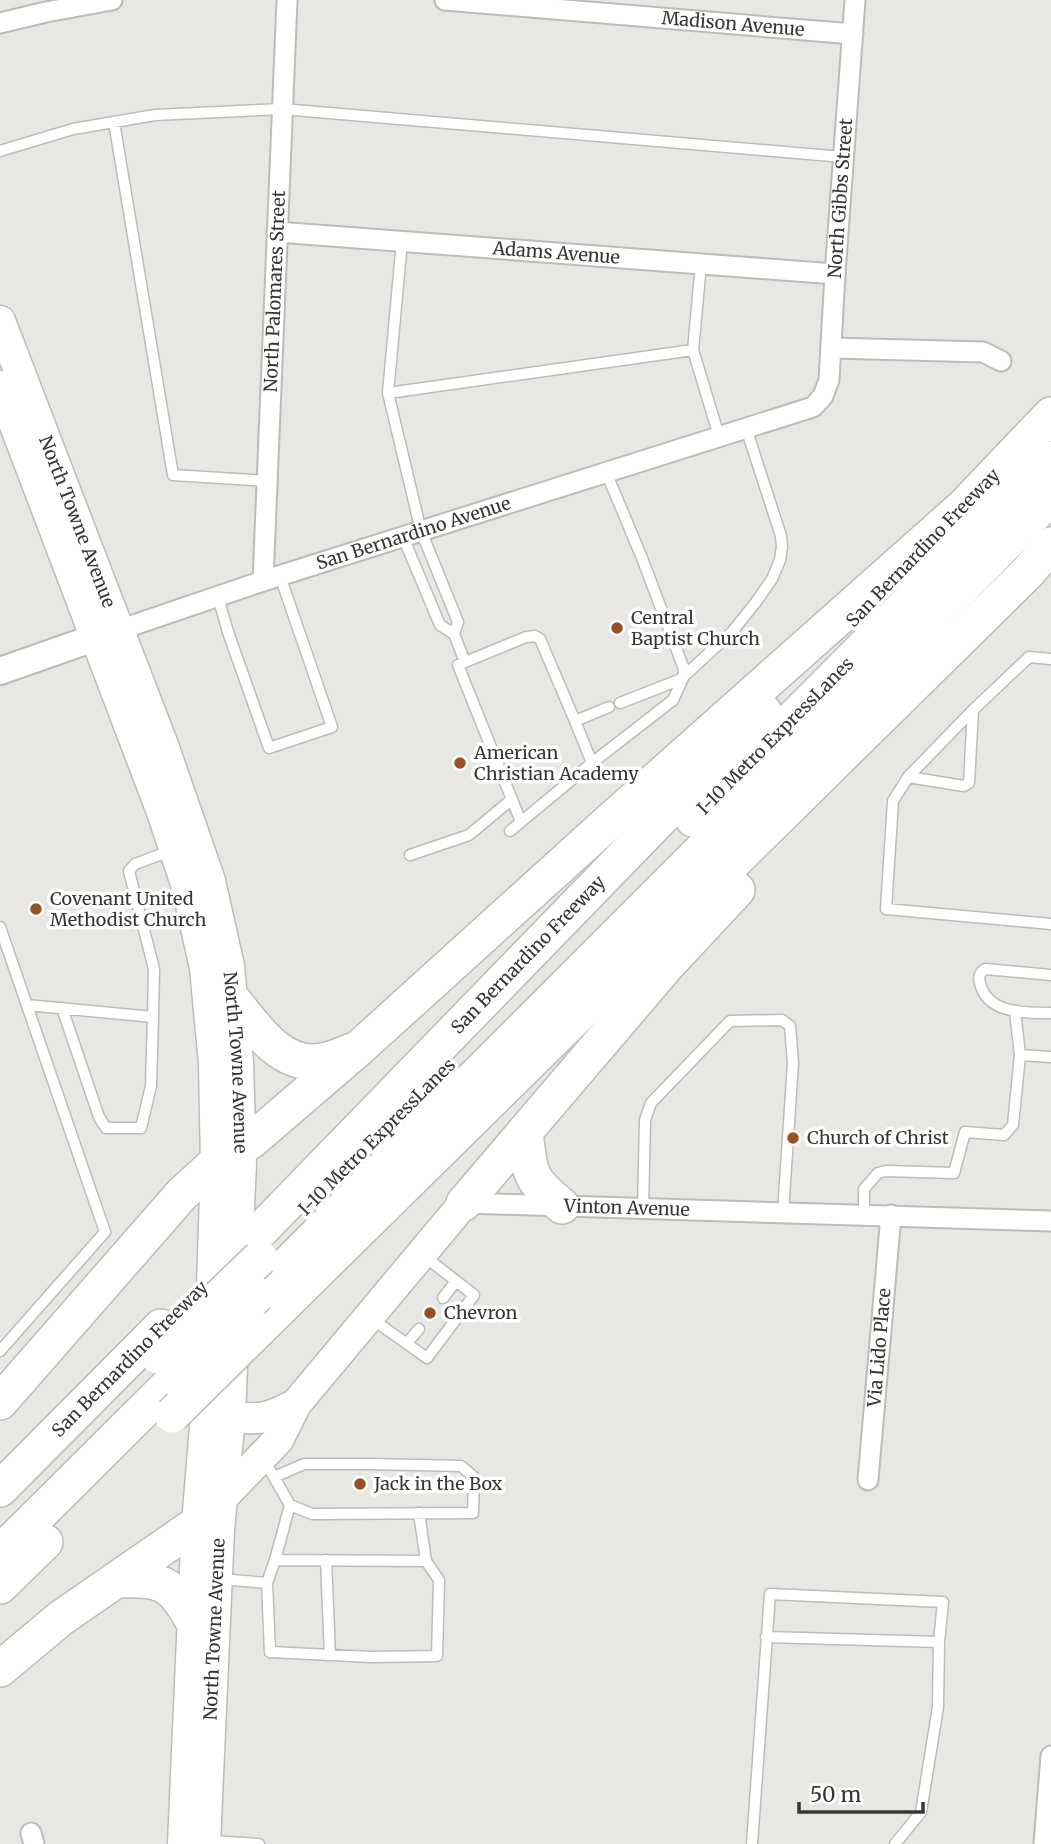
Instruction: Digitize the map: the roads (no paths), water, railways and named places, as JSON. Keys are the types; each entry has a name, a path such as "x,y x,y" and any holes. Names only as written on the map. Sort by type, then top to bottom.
{"highway":[{"name":"San Bernardino Freeway","path":"0,1586 260,1244 962,508 1046,430"},
{"name":"I-10 Metro ExpressLanes","path":"260,1244 299,1215 806,708 863,647 1046,430"},
{"name":"I-10 Metro ExpressLanes","path":"0,1519 166,1369 257,1296 493,1057 873,680 1051,497"},
{"path":"0,1402 182,1194 228,1155 251,1141 358,1049 621,810 962,508"},
{"name":"San Bernardino Freeway","path":"0,1489 166,1369 258,1331 1028,572 1051,545"},
{"path":"464,1203 668,964 1028,572"},
{"path":"232,999 265,1038 281,1052 303,1061 326,1060 358,1049"},
{"path":"525,1132 531,1175 542,1190 562,1206"},
{"name":"I-10 Metro ExpressLanes","path":"0,1553 166,1369"},
{"path":"0,1669 61,1618 197,1524"},
{"path":"117,1580 142,1578 165,1585 183,1603 193,1621"}],"main road":[{"name":"North Towne Avenue","path":"0,321 108,634 187,887 205,968 214,1063 228,1155"},
{"name":"North Towne Avenue","path":"0,386 180,793 210,881 229,966 238,1062 228,1155 217,1422 221,1499 198,1843"},
{"name":"San Bernardino Avenue","path":"0,671 108,634"},
{"path":"197,1524 221,1499 268,1467 296,1404 464,1203"},
{"path":"217,1422 271,1417 296,1404"},
{"name":"North Towne Avenue","path":"198,1843 193,1621 197,1524 217,1422"}],"street":[{"path":"0,23 111,0"},
{"name":"North Palomares Street","path":"272,578 267,481 287,0"},
{"name":"Madison Avenue","path":"445,0 853,34"},
{"name":"North Gibbs Street","path":"823,396 829,380 855,0"},
{"name":"Adams Avenue","path":"277,232 835,274"},
{"path":"831,348 983,352 1001,361"},
{"name":"San Bernardino Avenue","path":"108,634 272,578 813,407 823,396"},
{"name":"Vinton Avenue","path":"464,1203 1051,1221"},
{"name":"Via Lido Place","path":"868,1480 891,1215"},
{"path":"1047,1832 1051,1756"}],"lane":[{"path":"0,152 73,129 156,115 282,109 844,157"},
{"path":"114,122 173,475 267,481"},
{"path":"402,241 388,393 412,534 440,625 454,634 466,662"},
{"path":"701,264 693,350 719,436"},
{"path":"388,393 693,350"},
{"path":"620,703 684,676 732,632 772,579 780,560 781,536 746,428"},
{"path":"510,831 673,700 684,676 681,657 606,472"},
{"path":"412,534 458,622 454,634"},
{"path":"218,597 269,748 307,736 332,727 272,578"},
{"path":"521,822 458,665 526,637 535,636 540,639 592,763"},
{"path":"1051,659 1029,657 1021,663 908,778 893,801 886,909 1051,925"},
{"path":"575,721 609,708"},
{"path":"908,778 964,786 969,783 973,710"},
{"path":"410,855 469,835 512,799"},
{"path":"62,1008 99,1117 106,1128 141,1128 151,1086 154,969 128,871 135,864 174,849"},
{"path":"0,927 105,1233 0,1351"},
{"path":"1051,975 985,969 980,973 984,994 994,1005 1015,1011 1051,1013"},
{"path":"27,1005 153,1017"},
{"path":"864,1214 864,1189 878,1173 954,1173 965,1132 1004,1135 1013,1125 1020,1055 1015,1011"},
{"path":"643,1208 645,1120 651,1103 730,1021 782,1020 790,1026 793,1063 783,1212"},
{"path":"1020,1055 1051,1057"},
{"path":"369,1316 427,1358 474,1295 422,1254"},
{"path":"443,1298 453,1279"},
{"path":"407,1343 419,1329"},
{"path":"304,1464 461,1466 474,1477 473,1513 312,1514 290,1505 268,1467 304,1464"},
{"path":"290,1505 267,1583 270,1652 437,1656 439,1580 426,1561 419,1513"},
{"path":"275,1560 426,1561"},
{"path":"326,1560 330,1655"},
{"path":"216,1579 267,1583"},
{"path":"752,1844 770,1594 943,1602 938,1707 921,1812 895,1844"},
{"path":"766,1637 939,1642"},
{"path":"198,1843 259,1844"}],"place":[{"name":"Central Baptist Church","path":"617,628"},
{"name":"American Christian Academy","path":"460,763"},
{"name":"Covenant United Methodist Church","path":"36,909"},
{"name":"Church of Christ","path":"793,1138"},
{"name":"Chevron","path":"430,1313"},
{"name":"Jack in the Box","path":"360,1484"}]}
